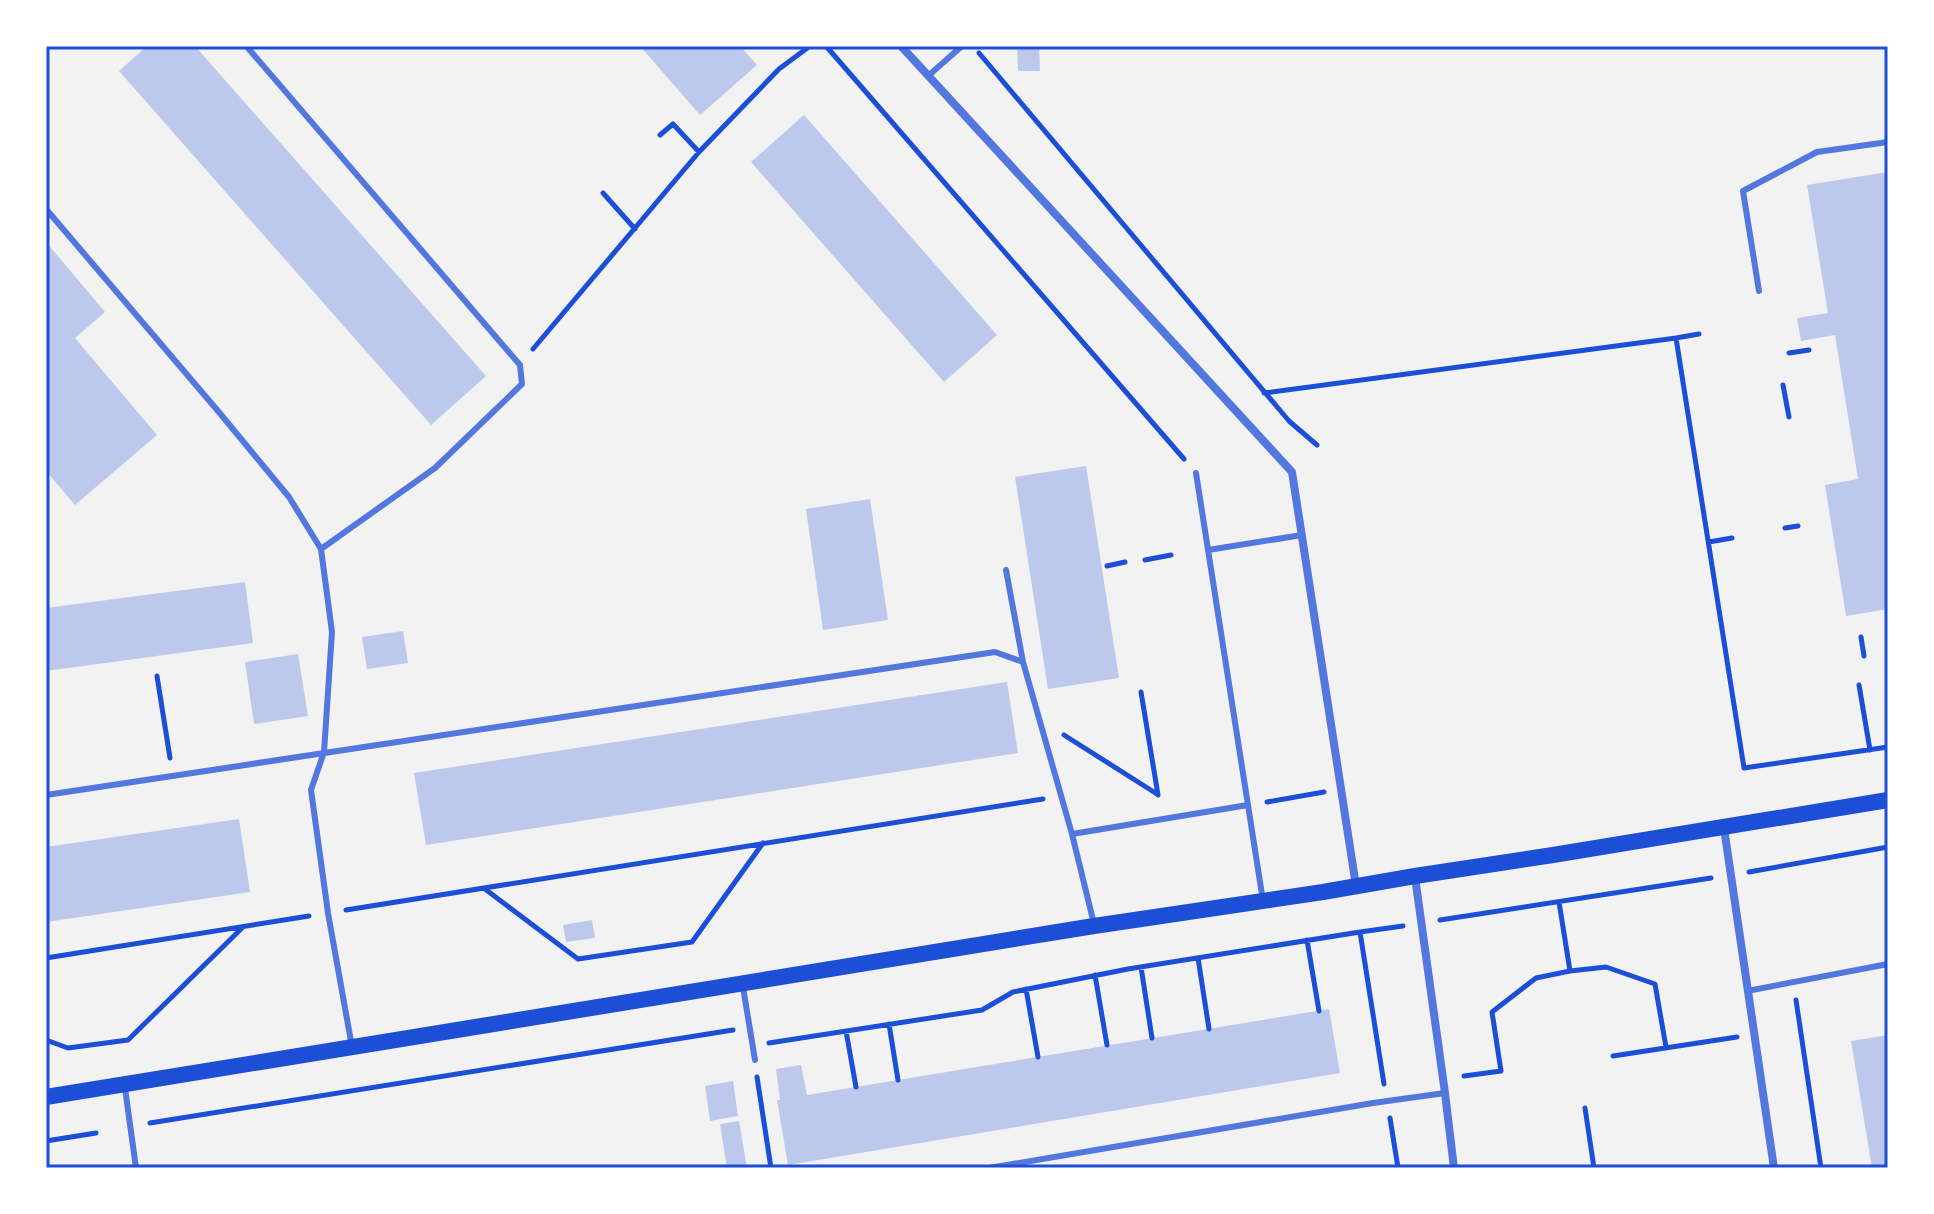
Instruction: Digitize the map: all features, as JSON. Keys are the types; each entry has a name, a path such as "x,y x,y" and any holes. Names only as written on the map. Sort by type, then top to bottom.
{"main road":[{"path":"46,1097 1888,800"}],"street":[{"path":"901,46 1292,472 1356,886"},
{"path":"1724,828 1774,1168"},
{"path":"1415,876 1454,1168"}],"lane":[{"path":"928,76 962,46"},
{"path":"248,47 520,365 522,384 435,468 321,549"},
{"path":"1759,291 1743,191 1817,152 1888,142"},
{"path":"46,209 289,497 321,549 332,632 324,752 311,790 328,913 352,1047"},
{"path":"1196,473 1263,901"},
{"path":"1208,550 1302,535"},
{"path":"1006,570 1023,662 1072,834 1094,926"},
{"path":"46,795 995,652 1023,662"},
{"path":"1072,834 1248,805"},
{"path":"1747,991 1888,964"},
{"path":"742,983 755,1060"},
{"path":"124,1084 136,1168"},
{"path":"989,1168 1445,1093"}],"path":[{"path":"520,365 699,152 779,69 810,46"},
{"path":"826,46 1196,473"},
{"path":"973,46 1264,393 1289,421 1317,445"},
{"path":"660,135 673,124 699,152"},
{"path":"603,193 635,229"},
{"path":"1264,393 1699,334"},
{"path":"1676,338 1744,768 1888,747"},
{"path":"1789,353 1809,350"},
{"path":"1783,385 1789,417"},
{"path":"1785,528 1798,526"},
{"path":"1709,542 1732,538"},
{"path":"1145,560 1171,555"},
{"path":"1107,566 1125,562"},
{"path":"1861,637 1864,656"},
{"path":"157,676 173,776"},
{"path":"1859,685 1870,750"},
{"path":"1141,692 1161,820"},
{"path":"1038,718 1157,794"},
{"path":"1248,805 1340,789"},
{"path":"46,958 1060,796"},
{"path":"485,889 578,959 692,942 764,842"},
{"path":"752,1046 982,1010 1013,992 1095,975 1730,875 1888,847"},
{"path":"1559,902 1570,971"},
{"path":"46,1040 68,1048 128,1040 242,928"},
{"path":"1360,932 1398,1168"},
{"path":"1307,940 1319,1011"},
{"path":"1198,958 1209,1029"},
{"path":"1141,967 1152,1038"},
{"path":"1443,1079 1501,1071 1492,1012 1536,978 1570,971 1606,967 1655,984 1666,1047"},
{"path":"1095,975 1107,1045"},
{"path":"1793,983 1821,1168"},
{"path":"1026,989 1038,1057"},
{"path":"889,1024 898,1080"},
{"path":"130,1126 749,1027"},
{"path":"846,1031 856,1087"},
{"path":"1613,1056 1754,1034"},
{"path":"755,1060 771,1168"},
{"path":"1585,1108 1594,1168"},
{"path":"46,1141 96,1133"}],"building":[{"path":"147,46 195,46 486,376 431,425 119,71"},
{"path":"640,46 740,46 757,65 700,115"},
{"path":"1017,46 1039,46 1040,71 1018,71"},
{"path":"804,115 997,335 944,382 751,162"},
{"path":"1888,172 1888,609 1846,616 1825,485 1858,479 1835,335 1801,341 1797,318 1828,313 1807,185"},
{"path":"46,242 105,312 75,338 157,435 75,505 46,471"},
{"path":"1086,466 1119,678 1048,689 1015,477"},
{"path":"870,499 888,620 823,630 806,509"},
{"path":"245,582 253,643 46,671 46,608"},
{"path":"403,631 408,663 367,669 362,637"},
{"path":"298,654 308,716 254,724 245,662"},
{"path":"1007,682 1018,753 426,845 414,773"},
{"path":"239,819 250,892 46,922 46,847"},
{"path":"592,920 595,938 566,942 563,925"},
{"path":"1329,1009 1340,1073 788,1165 777,1100 780,1100 776,1069 801,1065 807,1095"},
{"path":"1888,1035 1888,1168 1872,1168 1851,1041"},
{"path":"733,1081 738,1116 710,1121 705,1086"},
{"path":"739,1121 747,1168 727,1168 720,1124"}]}
